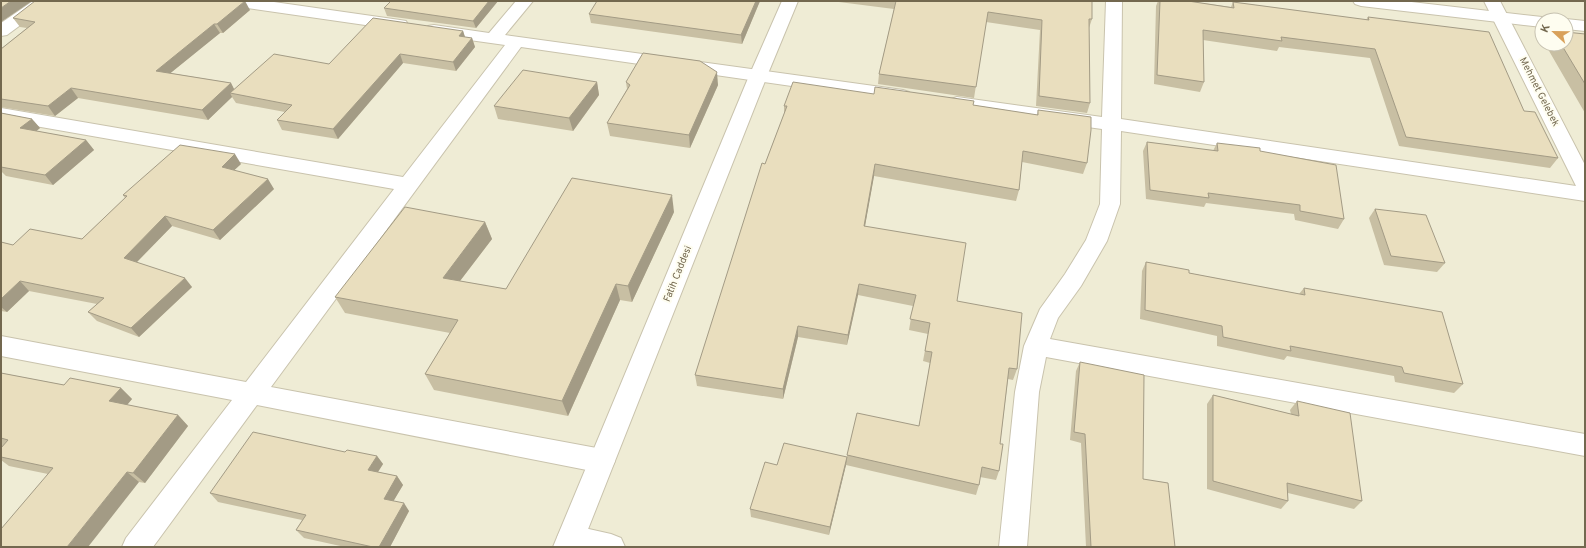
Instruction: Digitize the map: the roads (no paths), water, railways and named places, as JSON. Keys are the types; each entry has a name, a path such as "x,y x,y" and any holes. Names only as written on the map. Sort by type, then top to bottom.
{"street":[{"path":"1,30 43,1"},
{"path":"233,1 758,76 1112,124 1585,194"},
{"path":"494,38 525,1"},
{"name":"Fatih Caddesi","path":"569,543 758,76 790,1"},
{"path":"1013,547 1027,392 1036,346 1048,315 1073,280 1096,241 1110,204 1114,1"},
{"path":"1361,1 1534,21"},
{"name":"Mehmet Gelebek","path":"1492,1 1585,184"},
{"path":"1574,25 1585,26"},
{"path":"136,547 517,41"},
{"path":"1,114 408,185"},
{"path":"1,346 602,461"},
{"path":"1036,346 1585,445"},
{"path":"569,543 611,547"}]}
